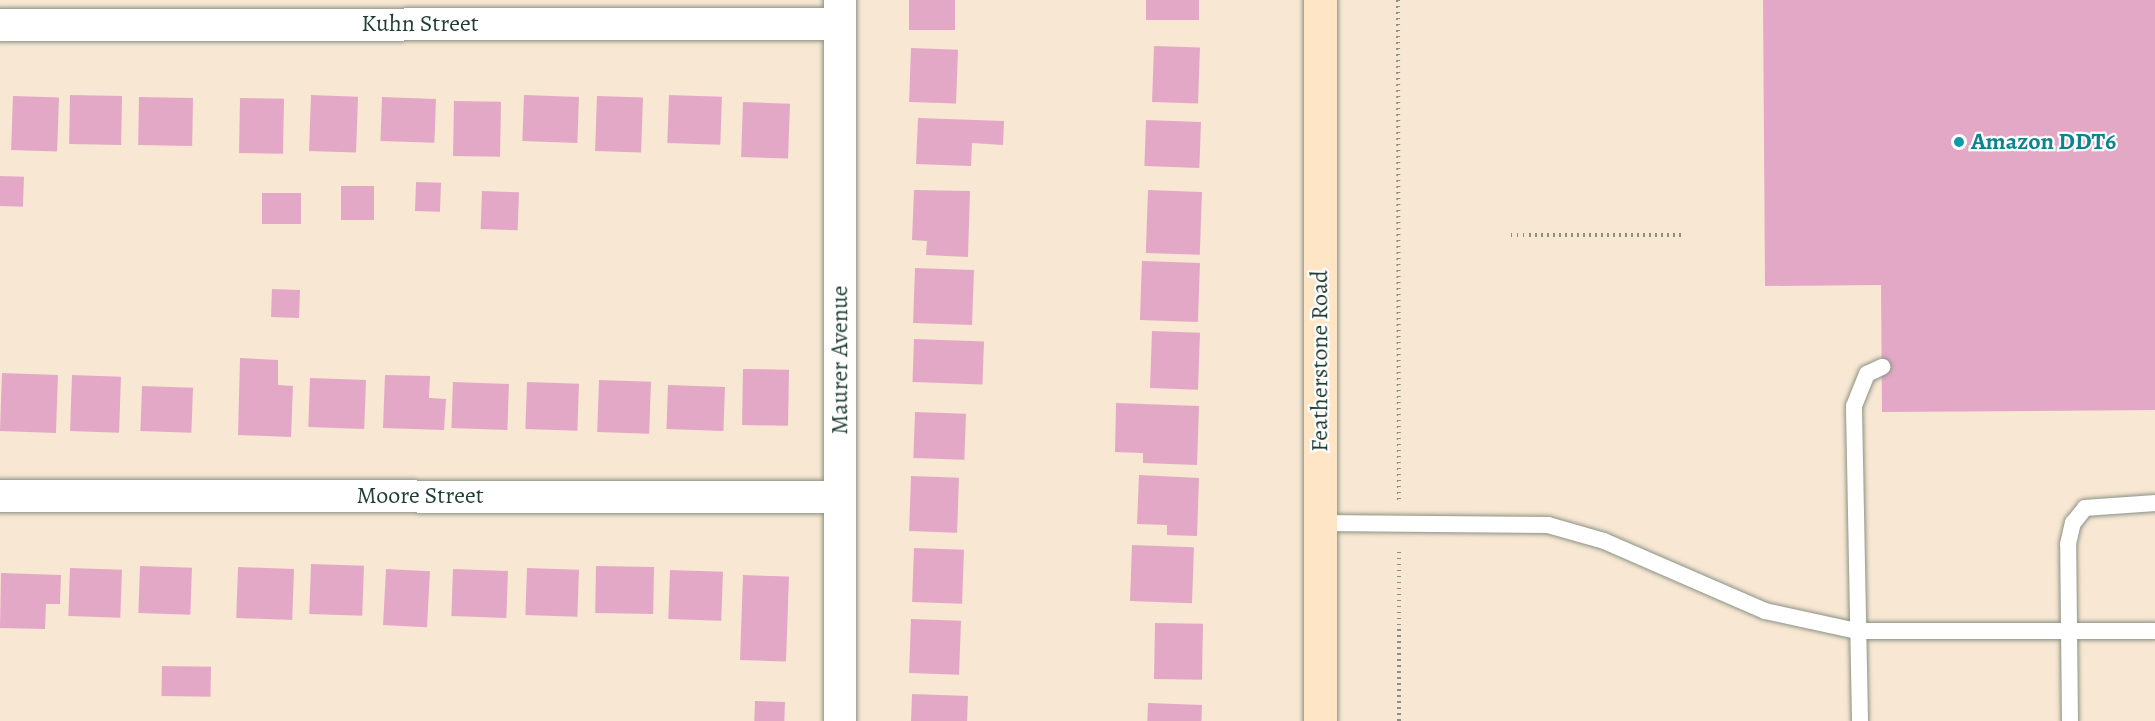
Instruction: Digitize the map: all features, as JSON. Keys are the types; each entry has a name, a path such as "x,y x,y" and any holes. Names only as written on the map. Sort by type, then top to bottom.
{"street":[{"name":"Featherstone Road","path":"1320,0 1320,721"},
{"name":"Kuhn Street","path":"0,25 840,12"},
{"name":"Maurer Avenue","path":"840,12 840,721"},
{"name":"Moore Street","path":"0,496 840,497"}],"lane":[{"path":"1860,721 1854,406 1867,374 1882,367"},
{"path":"2070,721 2068,631 2073,523 2085,508 2155,503"},
{"path":"1320,523 1548,525 1604,541 1765,611 1857,631 2155,630"}],"path":[{"path":"1398,0 1399,494"},
{"path":"1511,236 1683,235"},
{"path":"1399,553 1399,721"}],"building":[{"path":"909,0 955,0 955,30 909,30"},
{"path":"1146,0 1199,0 1199,20 1146,20"},
{"name":"Amazon DDT6","path":"1763,0 2155,0 2155,410 1882,412 1881,285 1765,286"},
{"path":"1154,46 1200,48 1198,104 1152,102"},
{"path":"911,48 958,50 956,104 909,102"},
{"path":"70,95 122,96 121,145 69,144"},
{"path":"311,95 358,97 356,153 309,151"},
{"path":"524,95 579,97 577,143 522,141"},
{"path":"669,95 722,97 720,145 667,143"},
{"path":"13,96 59,98 57,152 11,150"},
{"path":"597,96 643,98 641,153 595,151"},
{"path":"139,97 193,98 192,146 138,145"},
{"path":"382,97 436,99 434,143 380,141"},
{"path":"240,98 284,99 283,154 239,153"},
{"path":"454,101 501,102 500,157 453,156"},
{"path":"743,102 790,104 788,159 741,157"},
{"path":"918,118 1004,121 1003,145 972,143 971,166 916,164"},
{"path":"1146,120 1201,122 1199,168 1144,166"},
{"path":"0,176 24,177 23,207 0,206"},
{"path":"416,182 441,183 440,212 415,211"},
{"path":"341,186 374,186 374,220 341,220"},
{"path":"914,190 970,191 968,257 926,255 927,241 912,240"},
{"path":"1148,190 1202,192 1200,255 1146,253"},
{"path":"482,191 519,192 518,230 481,229"},
{"path":"262,193 301,193 301,224 262,224"},
{"path":"1142,261 1200,263 1198,322 1140,320"},
{"path":"915,268 974,270 972,325 913,323"},
{"path":"272,289 300,290 299,318 271,317"},
{"path":"1152,331 1200,333 1198,390 1150,388"},
{"path":"914,339 984,341 982,384 912,382"},
{"path":"240,358 278,360 278,385 293,386 291,437 238,435"},
{"path":"743,369 789,370 788,426 742,425"},
{"path":"2,373 58,375 56,433 0,431"},
{"path":"72,375 121,377 119,433 70,431"},
{"path":"385,375 430,376 429,398 446,399 444,430 383,428"},
{"path":"310,378 366,380 364,429 308,427"},
{"path":"599,380 651,382 649,434 597,432"},
{"path":"453,382 509,384 507,430 451,428"},
{"path":"527,382 579,384 577,431 525,429"},
{"path":"668,385 725,387 723,431 666,429"},
{"path":"142,386 193,388 191,433 140,431"},
{"path":"1116,403 1199,406 1197,465 1143,463 1143,453 1115,452"},
{"path":"915,412 966,414 964,460 913,458"},
{"path":"1139,475 1199,478 1197,536 1167,535 1167,525 1137,524"},
{"path":"911,476 959,478 957,533 909,531"},
{"path":"1132,545 1194,547 1192,603 1130,601"},
{"path":"914,548 964,550 962,604 912,602"},
{"path":"311,564 364,566 362,616 309,614"},
{"path":"140,566 192,568 190,615 138,613"},
{"path":"596,566 654,567 653,614 595,613"},
{"path":"238,567 294,569 292,620 236,618"},
{"path":"70,568 122,570 120,618 68,616"},
{"path":"527,568 579,570 577,617 525,615"},
{"path":"386,569 430,571 427,627 383,625"},
{"path":"453,569 508,571 506,618 451,616"},
{"path":"670,570 723,572 721,621 668,619"},
{"path":"1,573 61,575 60,604 46,604 45,629 0,628"},
{"path":"743,575 789,577 786,662 740,660"},
{"path":"911,619 961,621 959,675 909,673"},
{"path":"1155,623 1203,624 1202,680 1154,679"},
{"path":"162,666 211,667 210,697 161,696"},
{"path":"912,694 968,696 967,721 911,721"},
{"path":"755,701 785,702 784,721 754,721"},
{"path":"1148,703 1202,705 1201,721 1147,721"}],"place":[{"name":"Amazon DDT6","path":"1959,142"}]}
